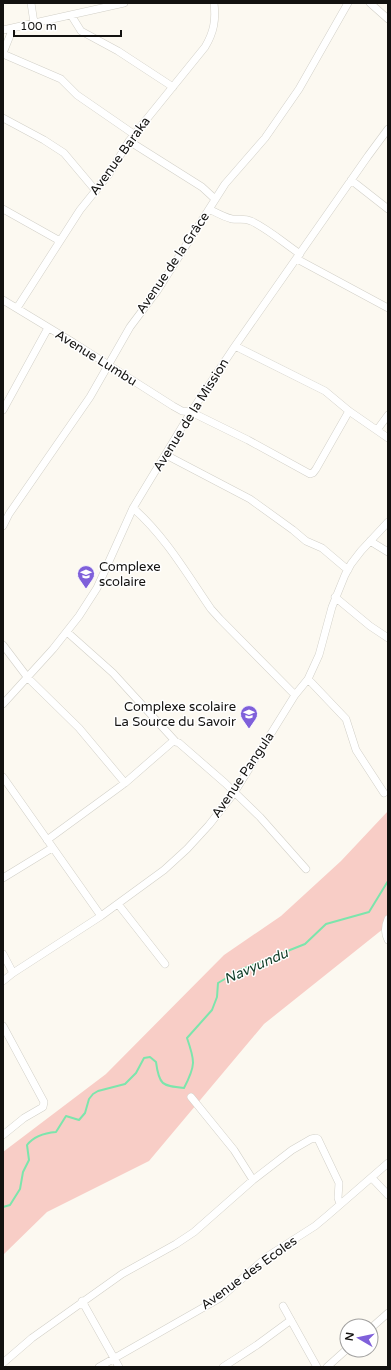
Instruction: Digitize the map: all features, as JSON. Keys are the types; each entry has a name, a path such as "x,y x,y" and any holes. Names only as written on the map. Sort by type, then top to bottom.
{"street":[{"path":"32,3 34,23"},
{"path":"3,30 114,4 124,3"},
{"name":"Avenue Baraka","path":"17,308 80,210 109,174 130,141 210,40 215,24 214,3"},
{"name":"Avenue de la Grâce","path":"3,526 90,397 130,327 157,291 215,199 231,176 247,160 265,138 294,95 348,3"},
{"path":"370,3 388,19"},
{"path":"71,15 81,31 118,51 173,87"},
{"path":"13,28 3,53 61,79 77,95 135,135"},
{"path":"3,118 44,140 64,153 96,190"},
{"name":"Avenue de la Mission","path":"3,704 28,678 67,632 97,588 133,508 191,412 235,346 388,129"},
{"path":"130,141 202,187 215,199"},
{"path":"351,180 388,209"},
{"path":"3,209 60,241"},
{"path":"209,209 226,217 250,221 281,240 298,256 388,308"},
{"name":"Avenue Lumbu","path":"3,300 173,406 182,411 191,412 248,440 310,474 316,469 349,412"},
{"path":"3,410 48,328"},
{"path":"235,346 322,389 349,412 388,438"},
{"path":"377,430 388,415"},
{"path":"166,455 250,500 306,541 322,548 348,570"},
{"path":"133,508 147,520 158,534 211,609 296,695"},
{"name":"Avenue Pangula","path":"3,982 13,973 101,916 164,870 188,849 209,825 234,793 296,695 308,679 319,655 335,597 348,570 370,541 388,522"},
{"path":"370,541 388,552"},
{"path":"335,597 370,626 388,638"},
{"path":"67,632 113,673 176,742 225,783 260,817 306,869"},
{"path":"3,646 28,678 79,728 125,783"},
{"path":"308,679 346,719 356,750 384,793"},
{"path":"47,840 125,783 171,743 176,742"},
{"path":"3,777 101,916"},
{"path":"3,878 52,848"},
{"path":"118,904 165,964"},
{"path":"388,919 385,930 388,940"},
{"path":"3,954 13,973"},
{"path":"3,1026 44,1102 43,1107 40,1110 24,1118 3,1135"},
{"path":"191,1097 230,1145 253,1180"},
{"path":"3,1363 32,1338 122,1274 176,1244 194,1232 253,1180 292,1150 311,1139 318,1139 339,1183 338,1198 340,1204"},
{"name":"Avenue des Ecoles","path":"99,1367 116,1359 144,1340 220,1298 268,1256 315,1226 388,1163"},
{"path":"372,1178 388,1195"},
{"path":"82,1302 116,1359 119,1367"},
{"path":"283,1306 317,1367"},
{"path":"379,1321 388,1313"},
{"path":"223,1367 257,1345 291,1320"},
{"path":"327,1367 339,1356"}],"shaded area":[{"path":"388,811 388,925 264,1024 149,1161 47,1212 3,1255 3,1152 106,1074 224,955 281,916 341,861"}],"waterway":[{"name":"Navyundu","path":"3,1207 10,1205 20,1189 23,1172 29,1160 27,1145 33,1139 48,1133 56,1132 66,1116 79,1120 85,1113 89,1099 93,1094 98,1091 125,1084 136,1073 144,1058 150,1057 156,1062 160,1080 163,1083 166,1085 184,1088 191,1074 193,1063 192,1052 187,1038 212,1010 217,997 218,983 240,970 305,944 326,924 369,912 388,881"}],"place":[{"name":"Complexe scolaire","path":"86,589"},
{"name":"Complexe scolaire La Source du Savoir","path":"249,729"}]}
